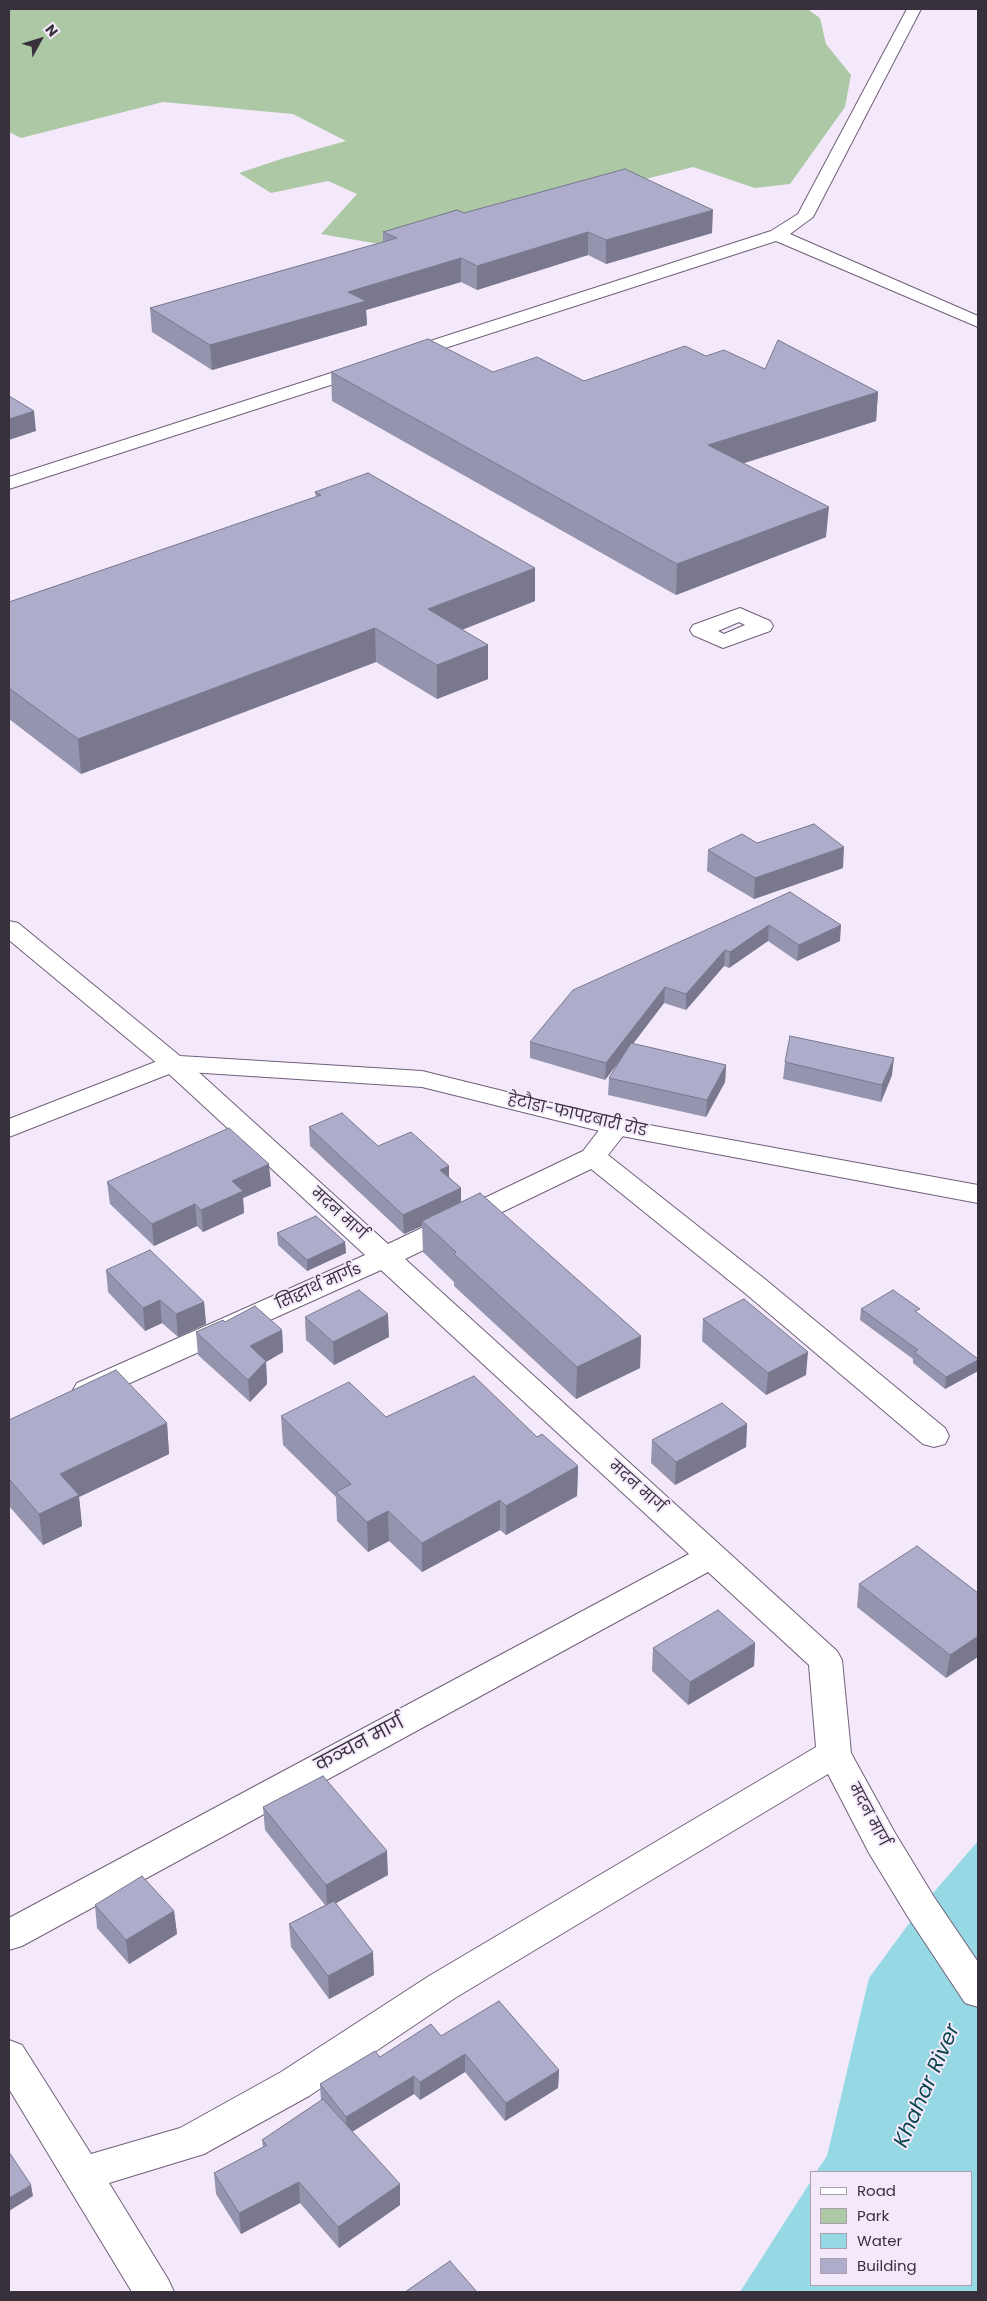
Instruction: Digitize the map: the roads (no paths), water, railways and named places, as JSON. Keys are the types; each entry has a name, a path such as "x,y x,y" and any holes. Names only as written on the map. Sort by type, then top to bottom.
{"main road":[{"path":"9,483 777,235 805,217 914,9"},
{"path":"777,235 978,322"},
{"name":"मदन मार्ग","path":"9,928 173,1063 825,1660 834,1753 887,1851 921,1907 978,1992"},
{"path":"9,1128 173,1063"},
{"name":"हेटौडा-फापरबारी रोड","path":"173,1063 422,1079 616,1127 978,1194"},
{"name":"सिद्धार्थ मार्गs","path":"63,1401 385,1257 593,1156 616,1127"},
{"path":"593,1156 748,1280 934,1436"},
{"name":"कञ्चन मार्ग","path":"9,1935 711,1556"},
{"path":"81,2174 190,2142 295,2084 442,1986 834,1753"},
{"path":"9,2056 154,2292"}],"water":[{"name":"Khahar River","path":"978,1841 978,2292 740,2292 810,2183 810,2286 972,2286 972,2171 817,2171 827,2156 869,1978 921,1907"}]}
